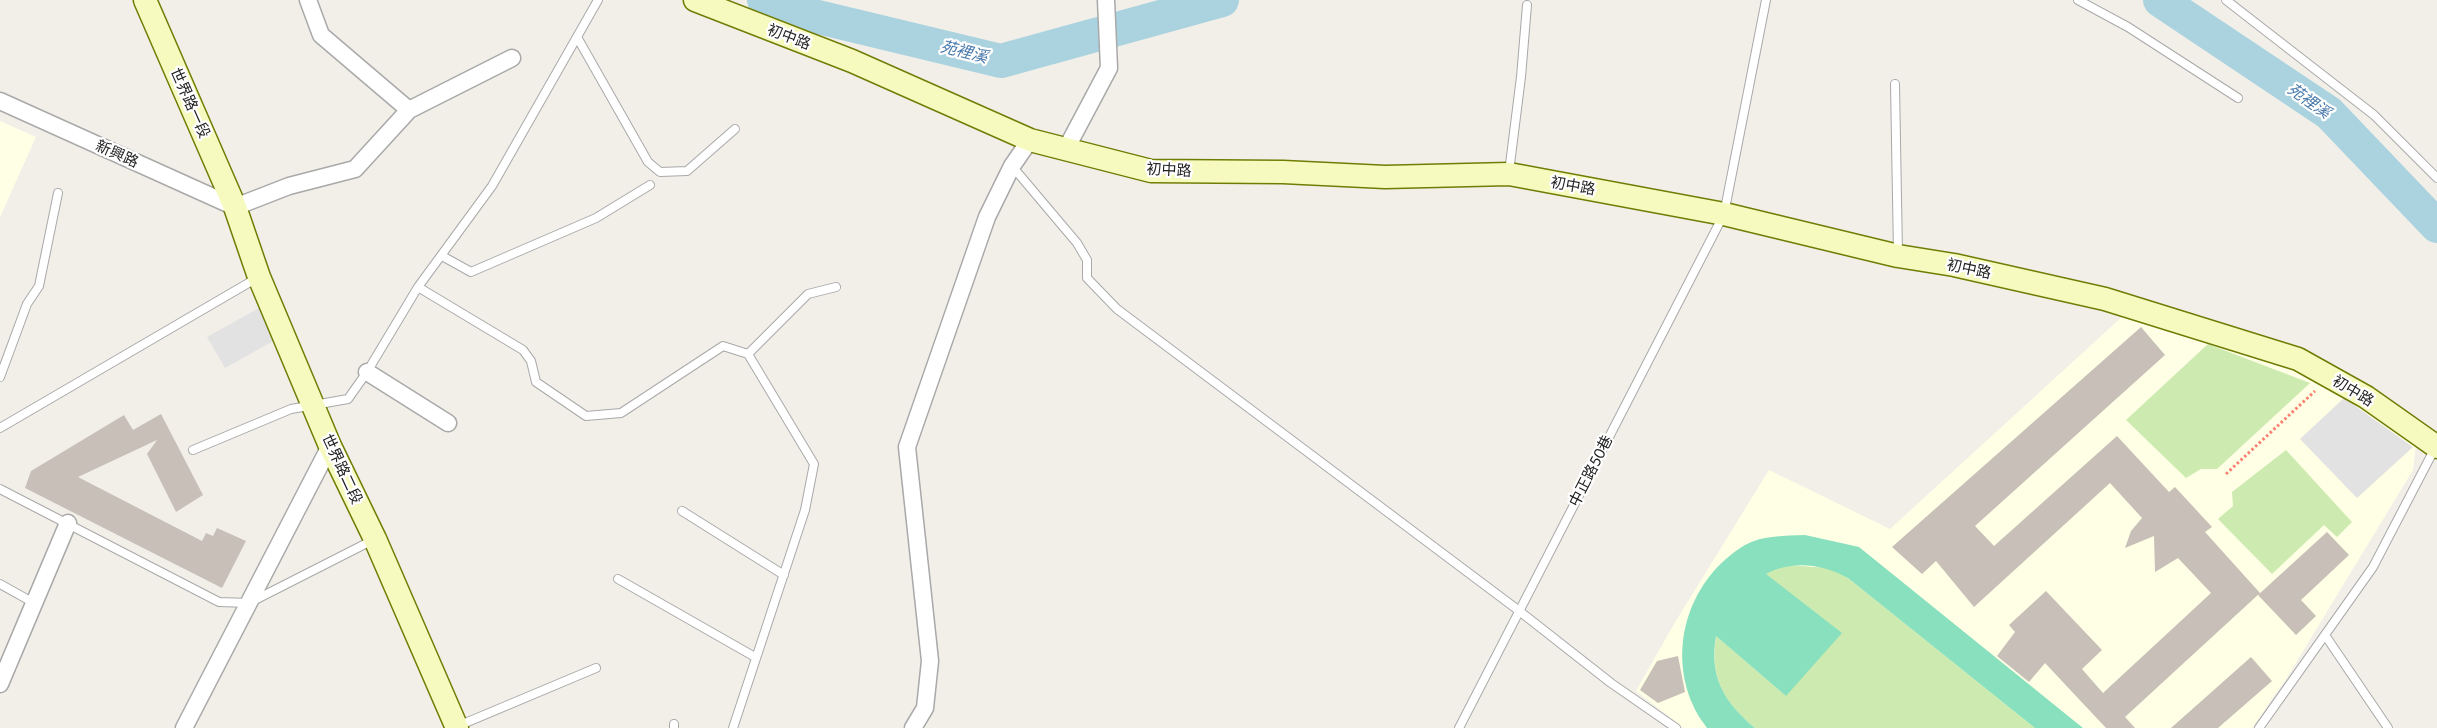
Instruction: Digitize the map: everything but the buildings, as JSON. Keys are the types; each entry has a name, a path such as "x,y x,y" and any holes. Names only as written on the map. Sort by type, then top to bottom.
{"street":[{"name":"世界路一段","path":"145,0 235,207"},
{"path":"308,0 321,35 409,110"},
{"name":"初中路","path":"695,0 852,61 1030,140 1151,171 1283,172 1385,177 1509,174 1724,214 1898,256 1954,265 2105,299 2298,359 2366,397 2436,447"},
{"path":"1066,149 1109,68 1106,0"},
{"path":"235,207 289,186 355,169 409,110 512,58"},
{"name":"新興路","path":"0,101 235,207"},
{"path":"918,724 925,708 930,661 907,447 987,217 1012,166 1030,140"},
{"name":"世界路二段","path":"235,207 259,277 330,446 374,539 456,727"},
{"path":"367,372 448,423"},
{"path":"184,728 330,446"},
{"path":"0,684 68,523"}],"lane":[{"path":"193,450 291,409 348,399 367,372 418,287 492,186 598,0"},
{"name":"中正路50巷","path":"1459,728 1518,610 1724,214 1766,0"},
{"path":"2078,0 2128,27 2238,98"},
{"path":"2226,0 2374,115 2437,178"},
{"path":"1509,174 1521,76 1527,5"},
{"path":"577,37 648,162 660,172 687,171 735,129"},
{"path":"1895,84 1898,256"},
{"path":"1012,166 1077,243 1087,260 1087,278 1117,309 1518,610 1610,683 1676,728"},
{"path":"442,256 471,272 596,218 650,185"},
{"path":"0,377 27,304 39,286 58,193"},
{"path":"0,428 259,277"},
{"path":"418,287 523,350 530,361 536,382 586,416 621,413 723,346 748,354 814,464 805,510 733,728"},
{"path":"748,354 808,294 836,287"},
{"path":"2259,728 2373,567 2436,447"},
{"path":"0,488 219,602 248,603 374,539"},
{"path":"682,511 784,575"},
{"path":"618,579 755,657"},
{"path":"0,584 34,602"},
{"path":"2325,635 2388,728"},
{"path":"456,727 596,668"}],"path":[{"path":"2226,474 2330,377"}],"shaded area":[{"path":"0,121 36,137 0,217"},
{"path":"259,308 277,339 225,368 207,337"},
{"path":"2124,315 2218,340 2310,376 2346,396 2416,445 2413,470 2286,679 2252,728 1684,728 1636,691 1674,624 1769,470 1890,529"},
{"path":"2344,398 2413,447 2357,498 2300,439"}],"green space":[{"path":"2208,344 2310,383 2217,469 2201,469 2186,478 2126,420"},
{"path":"2286,450 2352,522 2337,537 2324,525 2272,574 2218,519 2233,506 2232,492"},
{"path":"1805,535 1859,547 2083,728 2035,728 1848,578 1818,567 1797,565 1766,574 1842,633 1786,696 1716,636 1715,664 1721,688 1735,708 1755,728 1707,728 1693,705 1686,683 1682,660 1689,616 1698,595 1710,576 1726,559 1745,545 1759,539"},
{"path":"1787,565 1829,568 1848,578 2035,728 1755,728 1735,708 1721,688 1715,664 1716,636 1786,696 1765,573"}],"waterway":[{"name":"苑裡溪","path":"764,0 793,11 1001,61 1222,0"},
{"name":"苑裡溪","path":"2160,0 2329,113 2437,226"}]}
